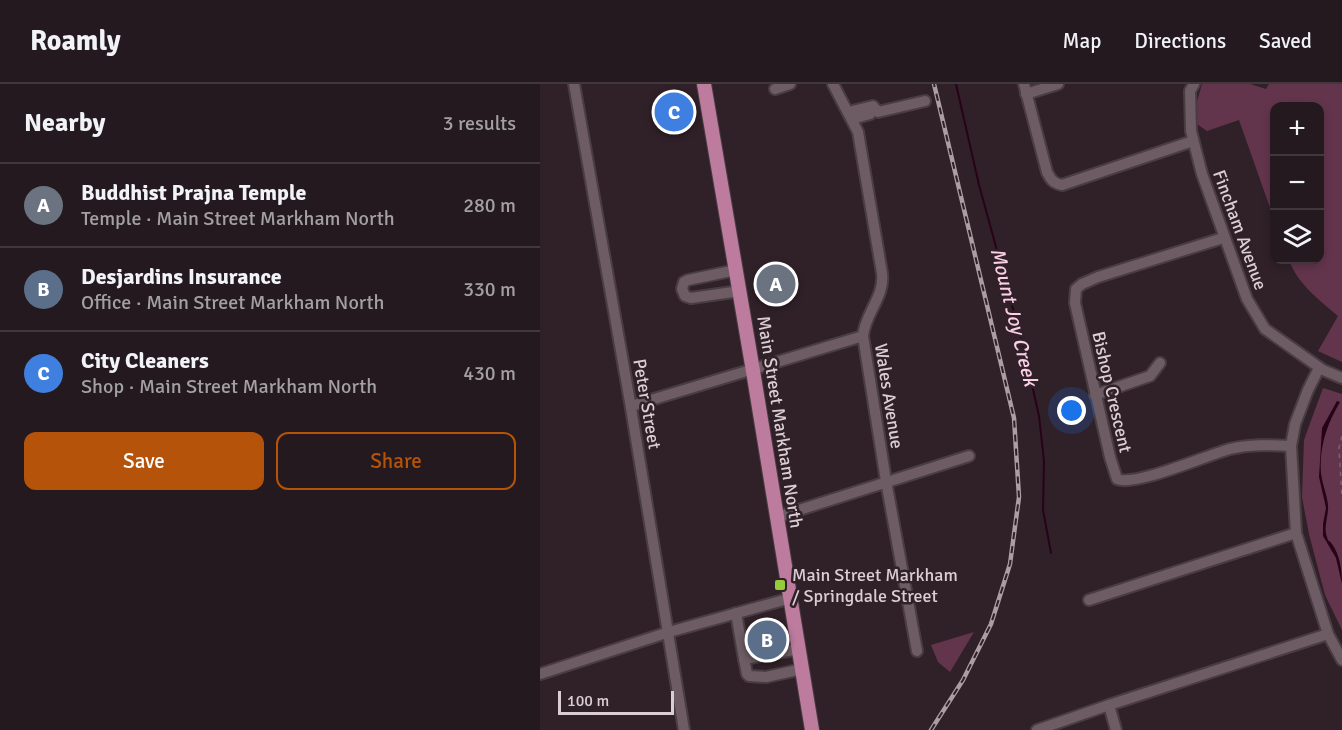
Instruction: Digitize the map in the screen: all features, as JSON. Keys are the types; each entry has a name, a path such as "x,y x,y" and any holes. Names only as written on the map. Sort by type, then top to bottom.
{"main road":[{"name":"Main Street Markham North","path":"704,84 812,730"}],"street":[{"name":"Peter Street","path":"574,84 631,406 684,730"},
{"path":"776,89 790,84"},
{"name":"Wales Avenue","path":"833,84 858,132 883,279 882,288 865,324 863,336 885,481 917,651"},
{"path":"1058,84 1025,89 1047,172 1051,180 1056,183 1062,185 1193,141"},
{"name":"Fincham Avenue","path":"1194,84 1190,91 1193,141 1223,238 1247,299 1265,329 1319,368 1342,378"},
{"path":"850,115 873,106 878,112 925,101"},
{"path":"850,115 870,114"},
{"name":"Bishop Crescent","path":"1223,238 1098,277 1076,289 1075,303 1095,395 1117,479 1123,482 1142,478 1229,449 1261,444 1291,446"},
{"path":"736,270 688,280 684,282 682,289 685,296 691,298 740,291"},
{"path":"631,406 863,336"},
{"path":"1095,395 1150,376 1160,363"},
{"path":"1319,368 1295,424 1291,446 1296,533 1328,634 1342,660"},
{"path":"777,516 969,456"},
{"path":"1089,600 1296,533"},
{"path":"540,674 669,632 791,598"},
{"path":"736,613 749,676 766,677 802,669"},
{"path":"1037,730 1328,634"},
{"path":"744,658 799,649"},
{"path":"1109,705 1116,730"}],"path":[{"path":"1342,436 1340,448 1342,499"}],"shaded area":[{"path":"1202,84 1250,84 1266,89 1269,84 1342,84 1342,362 1318,351 1338,316 1303,284 1291,264 1324,264 1324,102 1270,102 1270,208 1239,120 1207,131 1197,124 1196,105"},
{"path":"1323,388 1342,394 1342,630 1325,595 1302,497 1304,440"},
{"path":"1337,401 1340,402 1325,436 1321,463 1328,505 1326,533 1339,558 1342,584 1336,558 1323,536 1326,508 1319,477 1322,428"},
{"path":"974,632 950,672 938,662 931,645"}],"waterway":[{"name":"Mount Joy Creek","path":"956,84 979,185 1024,349 1039,416 1044,461 1043,510 1051,553"}],"railway":[{"path":"931,730 963,680 991,624 1010,564 1019,497 1014,418 934,84"}],"place":[{"name":"City Cleaners","path":"674,112"},
{"name":"Buddhist Prajna Temple","path":"776,284"},
{"name":"Main Street Markham / Springdale Street","path":"780,585"},
{"name":"Desjardins Insurance","path":"767,640"}]}
